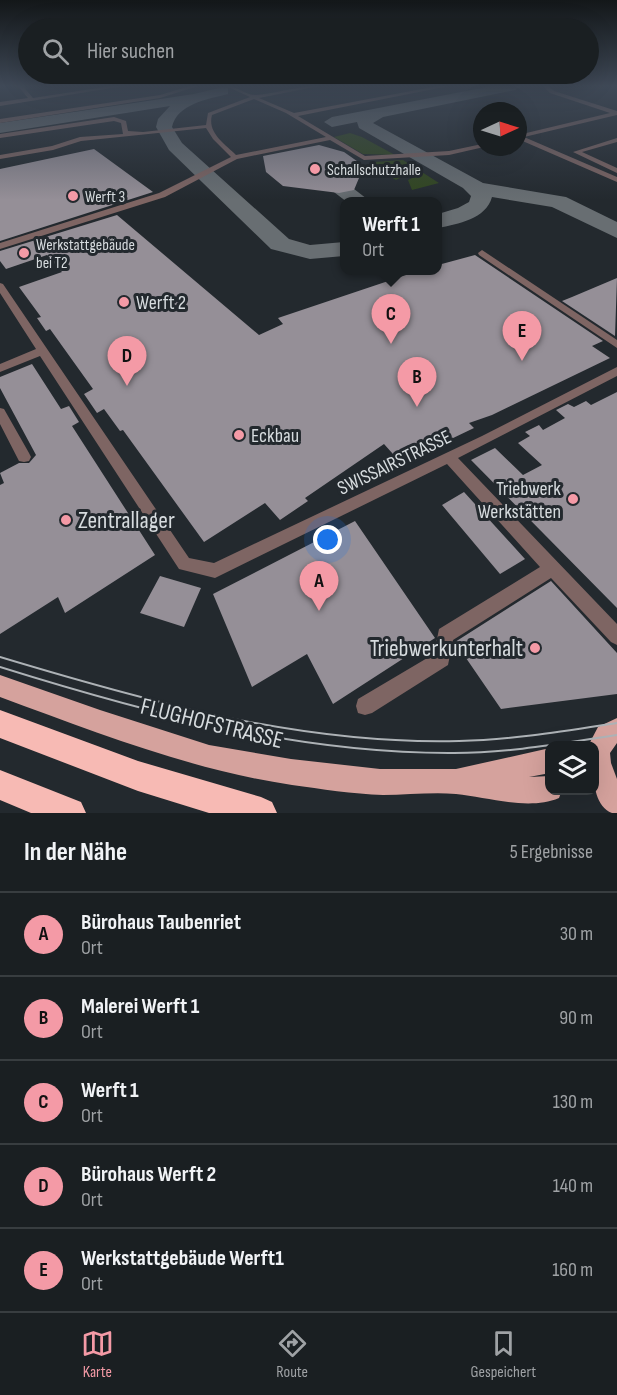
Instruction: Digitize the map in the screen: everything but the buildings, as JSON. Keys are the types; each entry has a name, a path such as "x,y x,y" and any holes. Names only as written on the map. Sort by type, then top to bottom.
{"highway":[{"path":"0,724 138,776 261,813"},
{"path":"0,785 70,813"}],"main road":[{"name":"FLUGHOFSTRASSE","path":"0,686 100,722 209,757 291,772 380,782 453,781 525,790 545,789"},
{"path":"604,742 600,773 606,795"},
{"name":"FLUGHOFSTRASSE","path":"453,781 545,761"}],"lane":[{"path":"0,136 79,124"},
{"path":"123,124 123,130 126,133 143,134"},
{"path":"309,124 359,156 372,159 449,153 473,148"},
{"path":"527,135 573,124"},
{"path":"0,157 56,147 80,139 208,126 214,136 235,157"},
{"path":"0,246 162,195 235,157 331,138"},
{"path":"553,153 565,149 577,151 617,140"},
{"path":"527,141 617,180"},
{"path":"577,151 578,154 617,171"},
{"path":"482,253 617,345"},
{"path":"0,286 44,350 0,368"},
{"name":"SWISSAIRSTRASSE","path":"44,350 184,564 215,571 449,457 617,371"},
{"path":"0,412 24,457"},
{"path":"449,457 617,636"},
{"path":"365,706 442,659 446,635 552,568"}],"green space":[{"path":"350,133 395,155 363,154 334,137"},
{"path":"403,160 439,183 412,190 408,180 414,177 408,174 396,180 372,165 374,162"}],"taxiway":[{"path":"0,128 26,124"},
{"path":"165,124 164,127 175,146 280,244 310,252 340,249"},
{"path":"365,124 470,184"},
{"path":"308,163 354,197"},
{"path":"442,220 466,213 479,205 482,195 470,184"},
{"path":"470,184 477,188 558,202 617,231"}],"tram line":[{"path":"0,657 169,704 284,728 342,736 459,741 538,735 617,723"},
{"path":"0,667 167,715 224,728 338,746 396,751 475,753 617,735"}],"place":[{"name":"Schallschutzhalle","path":"315,169"},
{"name":"Werft 3","path":"73,196"},
{"name":"Werkstattgebäude bei T2","path":"24,253"},
{"name":"Werft 2","path":"124,302"},
{"name":"Werft 1","path":"391,344"},
{"name":"Werkstattgebäude Werft1","path":"522,361"},
{"name":"Bürohaus Werft 2","path":"127,386"},
{"name":"Malerei Werft 1","path":"417,407"},
{"name":"Eckbau","path":"239,435"},
{"name":"Triebwerk Werkstätten","path":"573,499"},
{"name":"Zentrallager","path":"66,520"},
{"name":"Bürohaus Taubenriet","path":"319,611"},
{"name":"Triebwerkunterhalt","path":"535,648"}]}
